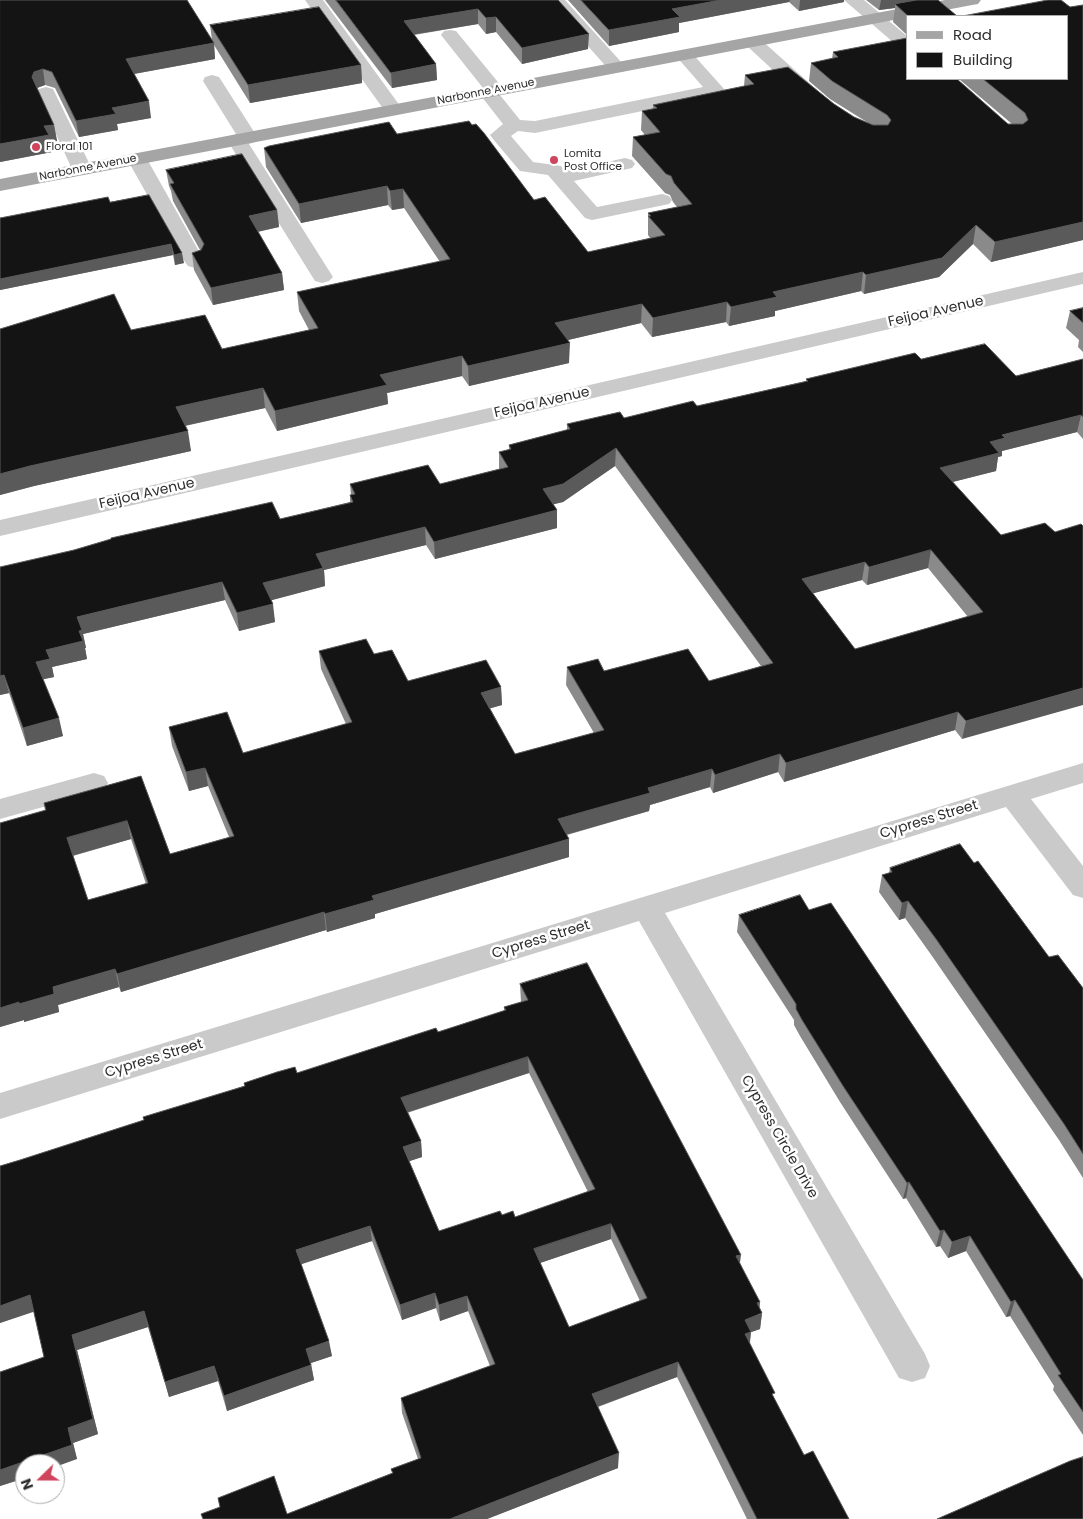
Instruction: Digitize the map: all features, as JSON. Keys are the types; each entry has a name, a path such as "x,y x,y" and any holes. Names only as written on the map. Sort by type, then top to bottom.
{"main road":[{"name":"Narbonne Avenue","path":"0,185 972,0"}],"street":[{"path":"314,0 394,110"},
{"path":"556,0 617,68"},
{"path":"853,0 877,18 906,44"},
{"path":"450,35 514,125"},
{"path":"753,42 822,105"},
{"path":"662,200 592,214 554,170 527,167 500,135 514,125 535,127 716,90 684,55"},
{"path":"212,81 322,277"},
{"path":"46,93 82,169"},
{"path":"137,159 195,262"},
{"path":"560,178 625,164"},
{"name":"Feijoa Avenue","path":"0,528 1083,278"},
{"name":"Cypress Street","path":"0,1106 1083,773"},
{"path":"0,810 94,783"},
{"path":"1012,795 1083,887"},
{"name":"Cypress Circle Drive","path":"646,908 912,1366"}],"building":[{"path":"0,0 187,0 214,43 126,59 149,101 112,108 116,114 76,121 52,72 43,69 34,72 32,77 54,125 44,126 49,135 0,144"},
{"path":"336,0 558,0 589,34 522,48 496,17 486,18 478,9 404,21 436,64 391,73"},
{"path":"581,0 721,0 672,9 680,17 609,30"},
{"path":"917,0 938,0 956,15 907,15 895,4"},
{"path":"1048,0 1061,0 1070,7 1083,5 1083,222 995,242 976,225 942,258 866,275 863,272 773,292 777,297 731,307 727,302 653,318 642,304 555,323 570,343 468,366 462,356 380,375 387,385 275,411 263,388 176,407 188,431 0,474 0,329 114,294 131,330 205,315 222,349 318,328 297,292 450,259 403,189 390,191 387,186 299,204 264,148 389,122 397,134 469,121 472,125 476,124 484,133 534,200 545,197 588,252 665,235 648,216 651,216 648,213 692,204 674,183 671,176 666,174 633,137 660,132 642,111 657,108 653,105 754,84 745,75 788,67 834,104 854,117 873,125 888,125 891,120 887,115 832,81 811,63 838,57 833,52 906,38 906,80 958,80 1008,124 1023,124 1028,120 1025,113 984,80 1068,80 1068,15 968,15"},
{"path":"319,7 361,65 248,85 210,25"},
{"path":"242,154 277,210 249,216 282,273 211,288 192,253 201,250 204,244 170,184 174,183 166,170"},
{"path":"149,195 182,253 174,255 171,244 0,279 0,218 108,197 110,202"},
{"path":"1083,308 1083,323 1070,311"},
{"path":"985,344 1016,376 1083,359 1083,417 1081,415 1002,435 1005,438 990,442 999,453 940,468 1001,535 1045,523 1055,532 1081,524 1083,526 1083,688 966,721 958,712 786,763 780,754 715,775 712,769 648,788 650,793 558,819 569,839 372,896 374,900 325,914 324,912 117,974 115,969 53,987 54,994 0,1008 0,823 46,810 44,803 141,776 170,854 234,836 205,768 186,772 169,727 227,712 243,753 352,722 319,651 366,639 374,654 392,650 408,681 486,660 501,687 481,693 515,754 604,730 567,667 598,659 604,671 688,649 709,681 773,663 616,448 563,484 543,489 557,510 434,542 425,527 316,554 323,568 263,583 273,604 237,613 222,582 77,617 82,630 79,631 83,641 46,650 50,659 36,662 59,718 23,728 4,675 0,676 0,567 74,550 111,538 272,502 280,519 353,502 350,495 355,494 350,484 428,465 440,484 508,467 499,452 511,449 509,445 570,429 567,424 620,412 624,418 693,401 697,406 808,381 806,379 915,353 921,359","holes":["931,550 983,612 855,649 802,579 865,562 869,567","127,821 148,883 88,900 67,838"]},
{"path":"960,844 974,863 978,861 1049,957 1058,955 1083,988 1083,1154 936,939 908,901 902,903 882,875 892,872 890,868"},
{"path":"800,895 809,910 831,903 1083,1280 1083,1412 1058,1375 1061,1374 1015,1300 1011,1302 970,1236 952,1242 944,1230 940,1231 843,1086 802,1020 796,1009 796,1004 739,915"},
{"path":"587,963 741,1255 736,1256 760,1302 757,1303 762,1313 745,1320 751,1332 745,1334 775,1393 772,1394 804,1455 813,1451 849,1519 757,1519 678,1362 592,1394 619,1453 450,1519 203,1519 201,1514 220,1507 218,1498 274,1476 287,1514 393,1473 391,1469 421,1458 401,1398 495,1364 467,1296 439,1305 435,1293 400,1305 370,1226 296,1250 329,1341 306,1349 311,1365 224,1396 214,1366 165,1382 144,1311 72,1335 93,1419 68,1428 72,1445 46,1454 15,1454 15,1465 0,1470 0,1372 44,1357 30,1295 0,1306 0,1166 144,1120 143,1117 245,1086 244,1083 277,1072 295,1067 297,1073 436,1028 438,1032 506,1010 504,1007 528,1000 520,984","holes":["528,1057 595,1189 515,1217 513,1211 502,1215 500,1211 439,1231 403,1147 421,1141 401,1098","611,1224 647,1298 569,1327 534,1249"]},
{"path":"1083,1457 1083,1519 937,1519 1070,1461"}],"place":[{"name":"Floral 101","path":"36,147"},
{"name":"Lomita Post Office","path":"554,160"}]}
